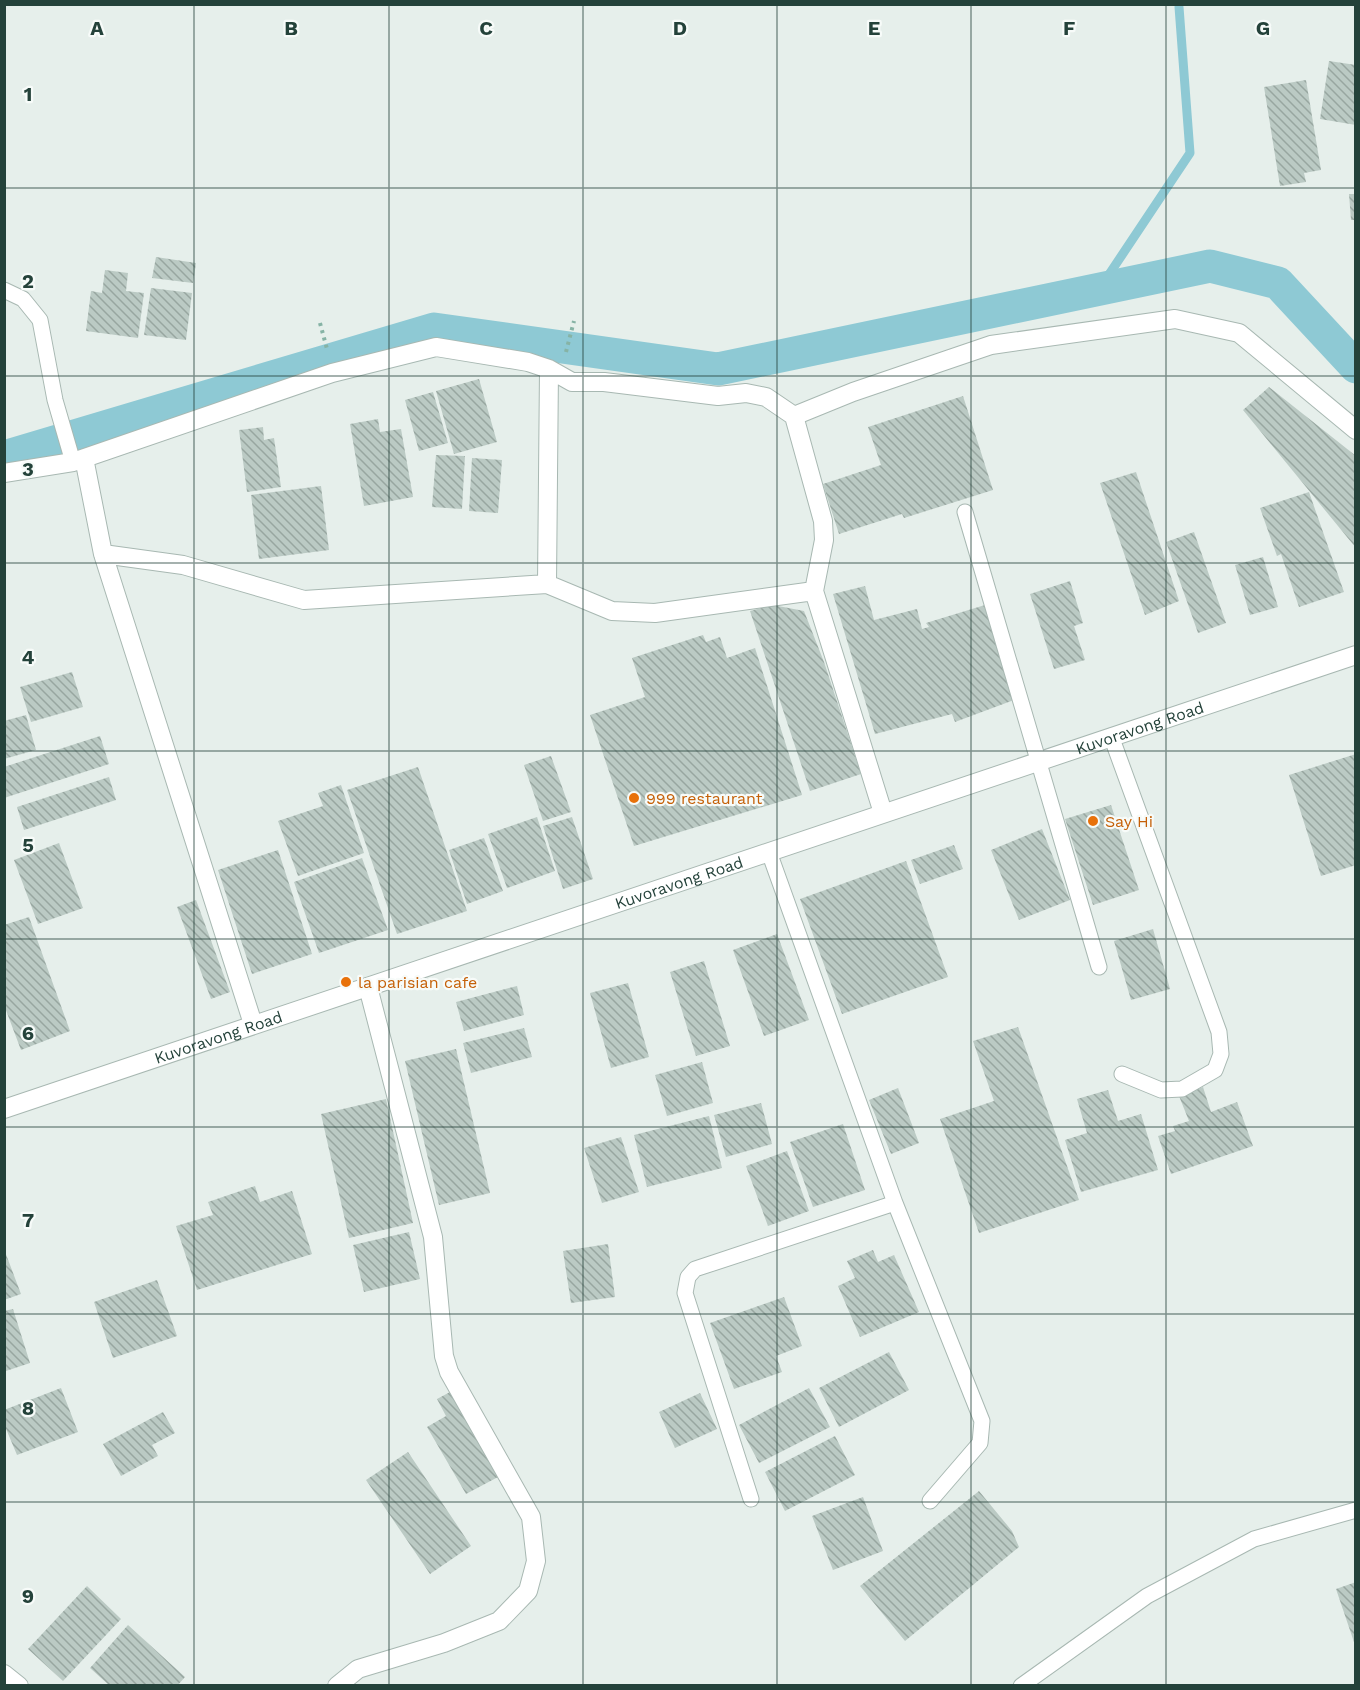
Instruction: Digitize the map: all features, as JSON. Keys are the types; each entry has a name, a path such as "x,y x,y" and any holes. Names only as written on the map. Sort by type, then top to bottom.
{"street":[{"path":"794,416 853,392 991,345 1175,319 1239,333 1356,430"},
{"path":"4,473 75,455 332,373 436,347 556,365"},
{"path":"556,365 559,377 572,382 603,382 718,396 746,393 766,397 794,416 823,521 824,540 814,591 883,813"},
{"path":"547,584 556,365"},
{"path":"75,455 103,554 253,1024"},
{"path":"103,554 183,565 304,600 547,584 612,611 655,613 814,591"},
{"name":"Kuvoravong Road","path":"4,1109 1356,655"},
{"path":"337,1686 358,1669 444,1643 499,1621 528,1591 536,1561 531,1517 449,1372 444,1356 433,1237 368,987"}],"lane":[{"path":"4,290 23,299 40,320 55,400 75,455"},
{"path":"965,512 1099,967"},
{"path":"1111,736 1219,1032 1221,1054 1215,1070 1182,1089 1161,1090 1122,1074"},
{"path":"769,852 895,1203 982,1421 980,1443 930,1501"},
{"path":"751,1498 685,1293 688,1277 695,1269 895,1203"},
{"path":"1021,1686 1147,1596 1254,1539 1356,1510"}],"path":[{"path":"556,365 574,321"},
{"path":"320,323 328,354"}],"building":[{"path":"1329,61 1356,65 1356,125 1320,119"},
{"path":"1306,80 1321,170 1304,173 1306,182 1280,186 1264,87"},
{"path":"1349,194 1356,194 1356,220 1351,220"},
{"path":"156,257 196,263 193,283 152,278"},
{"path":"105,270 128,273 126,291 144,293 138,338 86,331 91,291 102,293"},
{"path":"151,288 192,293 186,340 144,335"},
{"path":"479,379 497,442 454,454 436,391"},
{"path":"1269,387 1356,456 1356,548 1243,410"},
{"path":"433,392 448,443 419,451 405,400"},
{"path":"963,396 993,490 904,518 902,514 839,534 823,484 881,465 868,427"},
{"path":"378,419 380,432 401,429 413,497 364,506 350,424"},
{"path":"263,427 264,440 274,438 281,487 247,492 239,430"},
{"path":"436,455 465,456 462,509 432,507"},
{"path":"472,458 502,460 498,513 469,511"},
{"path":"1136,472 1179,601 1145,615 1100,483"},
{"path":"321,486 329,550 259,559 251,495"},
{"path":"1309,492 1344,592 1299,607 1281,554 1277,556 1260,508"},
{"path":"1194,532 1226,623 1198,633 1166,542"},
{"path":"1263,557 1278,607 1250,615 1235,565"},
{"path":"1070,581 1083,623 1074,626 1085,660 1054,669 1030,594"},
{"path":"865,586 874,620 917,609 922,629 929,627 926,623 985,605 1014,700 955,722 952,714 875,734 833,594"},
{"path":"773,605 804,611 824,662 861,774 810,791 750,611"},
{"path":"703,635 706,642 720,637 727,658 755,648 802,795 634,846 590,715 645,697 632,658"},
{"path":"72,672 83,707 31,722 20,687"},
{"path":"26,715 36,750 4,759 4,721"},
{"path":"100,736 109,764 4,798 4,767"},
{"path":"1356,754 1356,865 1321,876 1289,775"},
{"path":"551,756 571,812 543,821 524,765"},
{"path":"418,767 467,911 397,934 347,790"},
{"path":"109,777 116,800 24,830 17,807"},
{"path":"341,785 364,853 298,876 278,821 323,806 318,793"},
{"path":"1111,805 1139,890 1093,905 1065,819"},
{"path":"537,817 555,871 507,888 488,834"},
{"path":"572,817 593,879 563,889 543,826"},
{"path":"1042,829 1070,900 1019,920 991,850"},
{"path":"484,838 503,891 467,904 449,850"},
{"path":"59,843 83,908 38,924 14,860"},
{"path":"954,845 963,869 920,884 911,860"},
{"path":"278,850 312,954 252,974 218,870"},
{"path":"362,858 388,930 319,953 294,882"},
{"path":"906,861 948,977 842,1014 800,899"},
{"path":"196,900 230,992 211,999 177,907"},
{"path":"29,917 70,1031 21,1050 4,1005 4,925"},
{"path":"1153,929 1170,989 1131,1000 1114,941"},
{"path":"777,934 809,1020 764,1036 733,950"},
{"path":"704,961 730,1046 696,1056 670,972"},
{"path":"628,983 649,1057 611,1068 590,993"},
{"path":"517,986 524,1015 464,1031 456,1002"},
{"path":"1018,1027 1079,1200 979,1233 940,1119 994,1101 973,1041"},
{"path":"524,1028 532,1057 471,1073 463,1043"},
{"path":"456,1049 490,1193 439,1205 405,1061"},
{"path":"702,1062 713,1103 667,1116 655,1075"},
{"path":"1203,1087 1211,1112 1237,1102 1253,1146 1171,1174 1158,1136 1175,1131 1173,1126 1189,1121 1179,1096"},
{"path":"898,1088 919,1143 891,1154 869,1100"},
{"path":"1108,1090 1118,1121 1141,1114 1158,1170 1081,1192 1065,1140 1087,1133 1077,1099"},
{"path":"386,1099 413,1223 349,1238 321,1114"},
{"path":"761,1103 772,1144 726,1157 714,1115"},
{"path":"709,1116 722,1168 647,1187 634,1135"},
{"path":"843,1124 865,1190 813,1207 790,1142"},
{"path":"621,1137 639,1192 602,1203 584,1148"},
{"path":"787,1151 809,1211 768,1226 746,1166"},
{"path":"255,1186 260,1202 292,1191 312,1254 197,1290 176,1226 213,1215 208,1202"},
{"path":"409,1232 420,1279 364,1292 353,1245"},
{"path":"608,1244 615,1297 571,1303 563,1251"},
{"path":"4,1249 21,1294 4,1300"},
{"path":"873,1250 878,1262 894,1255 919,1312 860,1337 838,1286 855,1278 847,1261"},
{"path":"157,1280 177,1336 113,1358 94,1302"},
{"path":"784,1297 802,1346 776,1356 782,1372 734,1389 710,1323"},
{"path":"13,1309 30,1363 6,1371 4,1311"},
{"path":"889,1352 909,1390 839,1427 819,1388"},
{"path":"61,1388 78,1432 17,1455 4,1424 4,1410"},
{"path":"809,1388 830,1427 759,1463 739,1425"},
{"path":"450,1392 498,1477 466,1494 427,1427 446,1416 437,1399"},
{"path":"700,1393 717,1429 675,1448 659,1412"},
{"path":"163,1412 175,1433 152,1445 158,1456 121,1476 103,1444"},
{"path":"835,1436 855,1475 785,1511 765,1472"},
{"path":"408,1452 471,1546 430,1574 366,1480"},
{"path":"979,1491 1012,1531 1019,1547 905,1641 860,1586"},
{"path":"863,1497 883,1551 833,1570 812,1516"},
{"path":"1356,1582 1356,1645 1355,1645 1336,1589"},
{"path":"87,1586 121,1619 63,1681 28,1649"},
{"path":"128,1625 185,1677 177,1686 110,1686 90,1668"}],"waterway":[{"path":"1098,291 1190,153 1179,7"},
{"path":"4,457 434,329 718,369 1210,266 1278,283 1356,367"}],"place":[{"name":"999 restaurant","path":"634,798"},
{"name":"Say Hi","path":"1093,821"},
{"name":"la parisian cafe","path":"346,982"}]}
